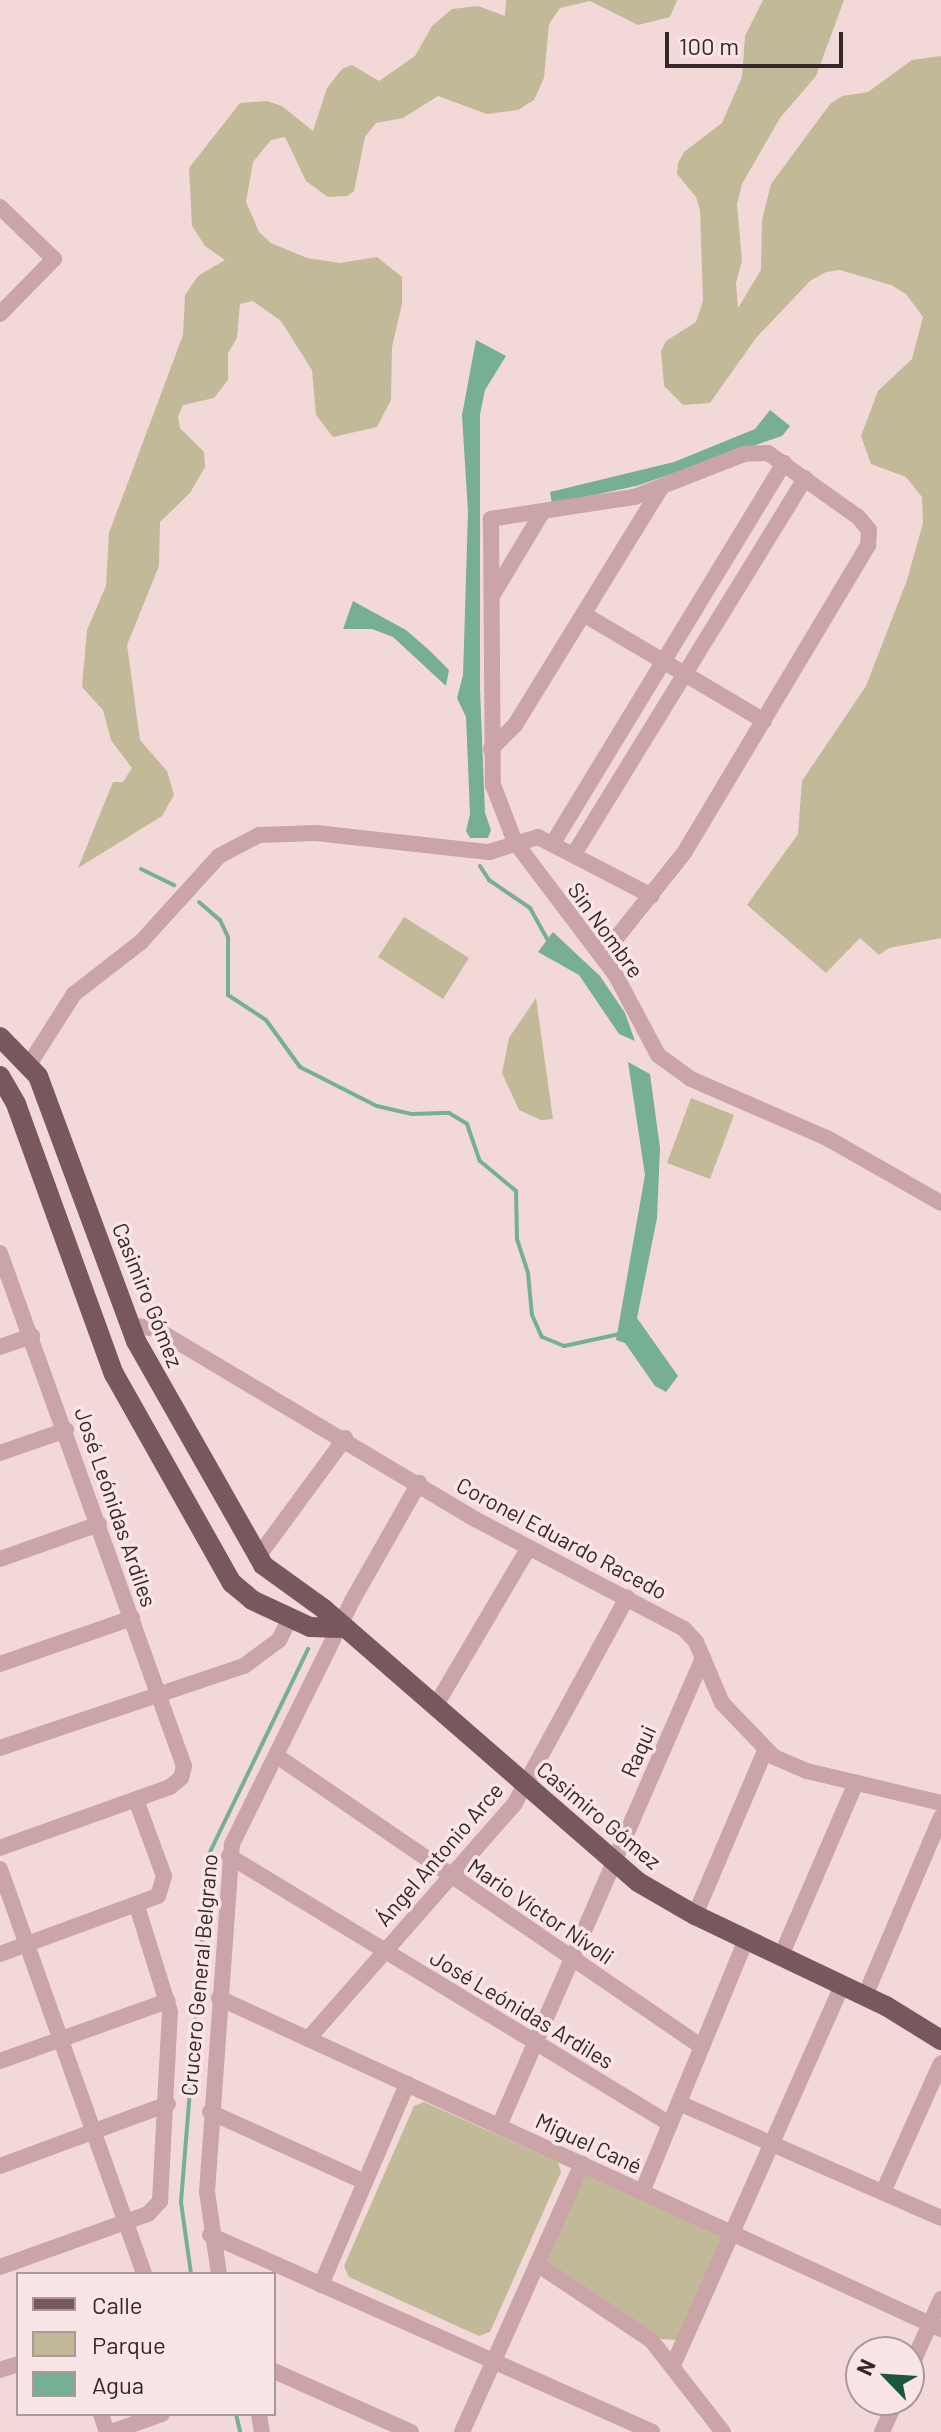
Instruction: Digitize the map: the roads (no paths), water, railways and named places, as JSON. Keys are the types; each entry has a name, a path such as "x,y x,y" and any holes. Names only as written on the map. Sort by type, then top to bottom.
{"main road":[{"name":"Casimiro Gómez","path":"0,1037 30,1063 45,1091 129,1325 257,1558 271,1573 324,1609 340,1628 436,1705 614,1862 695,1915 865,1996 941,2040"},
{"path":"0,1076 16,1104 99,1339 122,1391 232,1583 244,1596 318,1630 340,1628"},
{"path":"99,1339 129,1325"}],"street":[{"path":"0,207 54,259 0,314"},
{"path":"491,598 543,511 661,488 753,452 784,463 805,478 858,517 870,537 764,721 652,896 602,956"},
{"path":"553,843 784,463"},
{"path":"574,854 805,478"},
{"path":"491,749 515,725 661,488"},
{"name":"Sin Nombre","path":"543,511 491,519 491,749 497,800 515,842 602,956 651,1045 668,1065 827,1138 941,1203"},
{"path":"585,615 764,721"},
{"path":"30,1063 74,994 128,954 219,856 245,839 316,833 483,852 532,836 553,843 652,896"},
{"name":"José Leónidas Ardiles","path":"0,1253 183,1760 181,1778 136,1800"},
{"name":"Coronel Eduardo Racedo","path":"129,1325 156,1329 529,1547 684,1629 703,1658 722,1703 765,1751 795,1768 941,1803"},
{"path":"0,1347 32,1336"},
{"path":"0,1453 66,1430"},
{"path":"257,1558 345,1438"},
{"name":"Crucero General Belgrano","path":"219,2272 210,2235 210,2112 229,1856 340,1628 419,1483"},
{"path":"0,1559 99,1524"},
{"path":"436,1705 529,1547"},
{"name":"Ángel Antonio Arce","path":"308,2039 452,1876 526,1785 627,1598"},
{"path":"0,1664 132,1618"},
{"path":"0,1748 257,1660 279,1640 290,1618"},
{"name":"Raqui","path":"499,2126 703,1658"},
{"path":"695,1915 765,1751"},
{"name":"Mario Víctor Nívoli","path":"277,1756 702,2047"},
{"path":"781,1956 856,1783"},
{"path":"0,1848 136,1800 164,1876 162,1889 137,1906 0,1954"},
{"path":"865,1996 941,1817"},
{"name":"José Leónidas Ardiles","path":"229,1856 670,2124"},
{"path":"0,1869 143,2272"},
{"path":"0,2267 126,2223 157,2206 168,2104 168,2001 137,1906"},
{"path":"642,2192 746,1940"},
{"path":"674,2363 842,1985"},
{"name":"Miguel Cané","path":"219,1998 936,2326"},
{"path":"0,2061 168,2001"},
{"path":"883,2192 941,2063"},
{"path":"321,2285 407,2084"},
{"path":"679,2103 941,2218"},
{"path":"0,2166 168,2104"},
{"path":"210,2112 365,2182"},
{"path":"462,2432 582,2164"},
{"path":"210,2235 652,2432"},
{"path":"537,2264 639,2329 674,2363 723,2432"},
{"path":"925,2344 936,2326 941,2299"},
{"path":"276,2372 411,2432"},
{"path":"109,2432 156,2416"}],"water":[{"path":"476,340 506,356 485,390 480,414 480,689 485,813 491,830 488,838 470,838 466,831 470,814 466,717 457,698 463,675 468,512 462,415"},
{"path":"770,410 790,426 782,436 636,486 552,504 550,492 674,462 755,429"},
{"path":"353,601 406,630 429,650 449,670 446,686 393,637 372,629 343,629"},
{"path":"553,932 600,976 625,1013 635,1041 619,1034 579,975 538,952"},
{"path":"628,1062 650,1074 660,1148 657,1218 637,1318 678,1376 666,1392 655,1386 625,1343 616,1340 645,1175"}],"waterway":[{"path":"480,866 489,880 530,908 549,942"},
{"path":"141,869 174,885"},
{"path":"199,902 220,920 228,937 228,995 266,1020 300,1067 377,1106 412,1114 449,1113 467,1124 480,1161 516,1191 517,1239 528,1273 532,1315 542,1337 564,1346 620,1334"},
{"path":"191,2272 181,2202 209,1854 308,1649"},
{"path":"236,2416 240,2432"}]}
